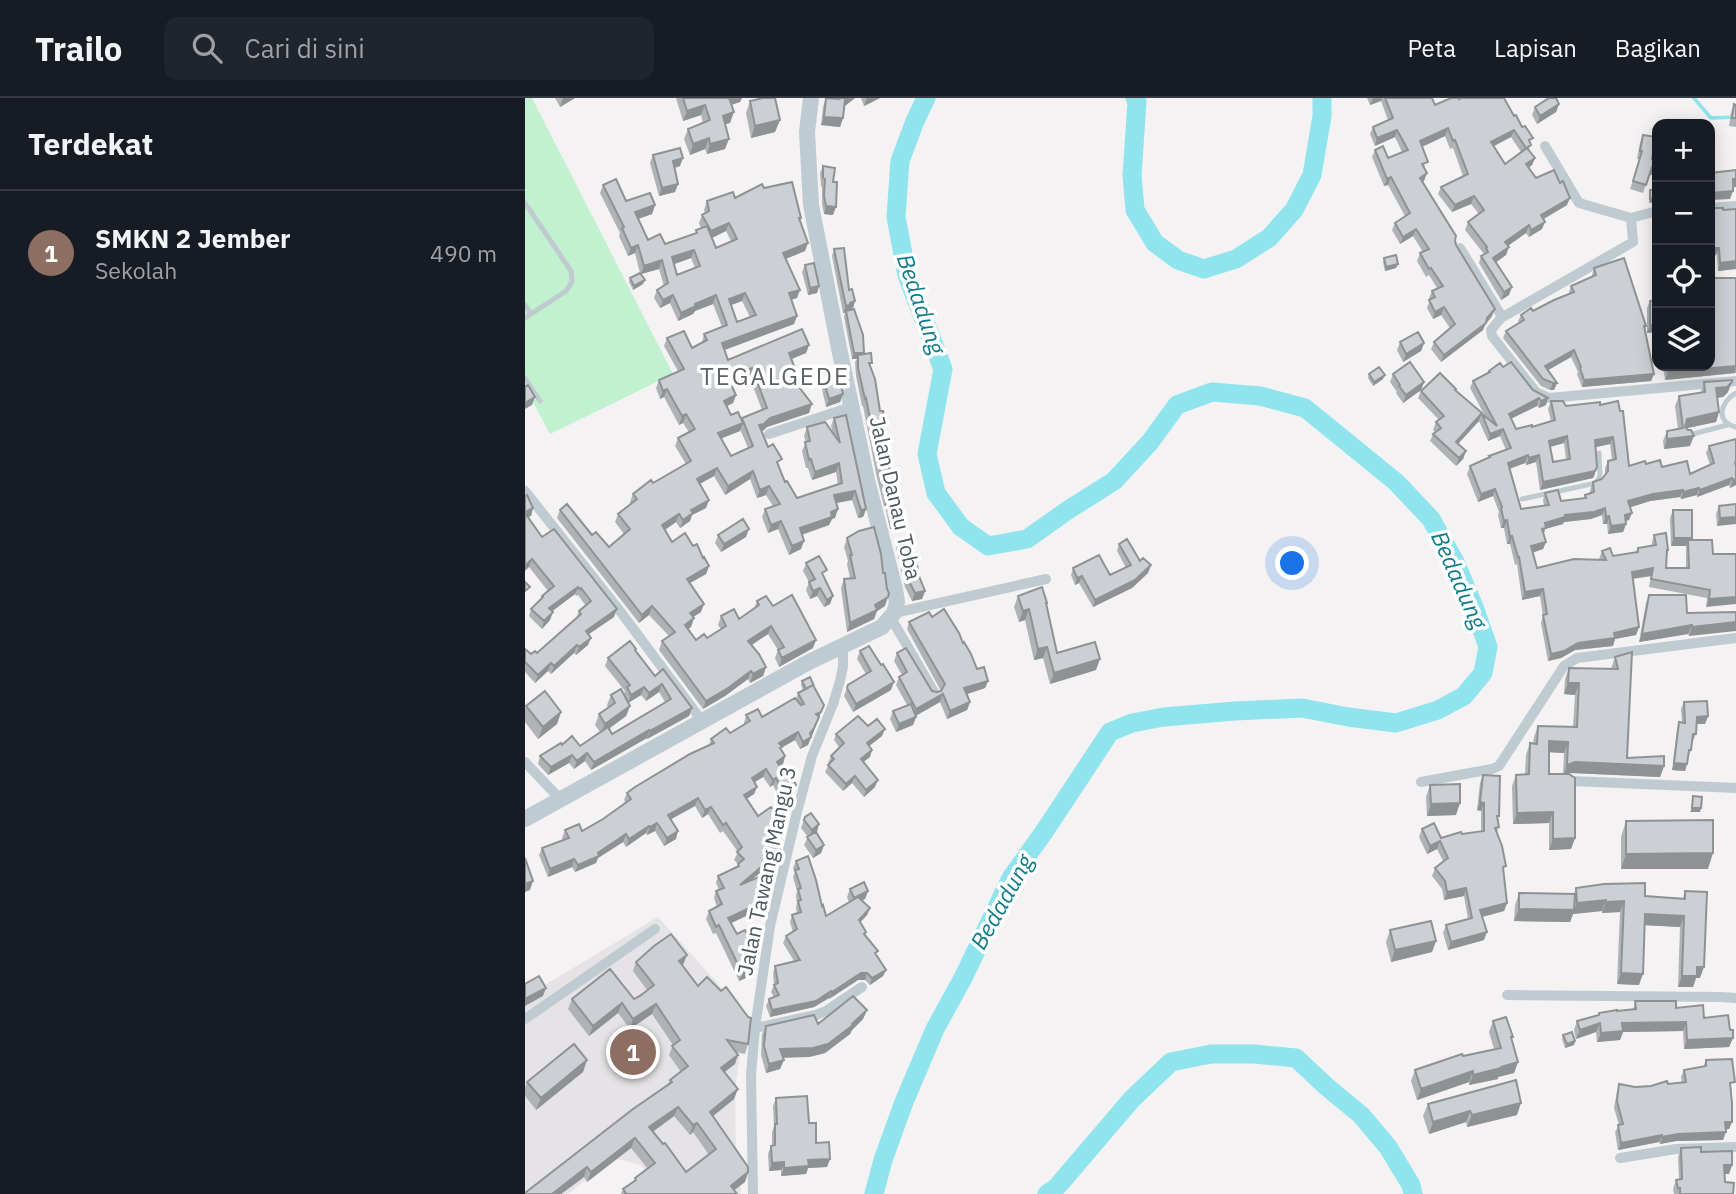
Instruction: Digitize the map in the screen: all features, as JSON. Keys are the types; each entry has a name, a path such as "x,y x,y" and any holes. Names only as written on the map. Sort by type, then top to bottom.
{"main road":[{"name":"Jalan Danau Toba","path":"811,98 807,132 811,205 867,480 895,589 897,602 893,616"},
{"path":"525,819 809,662 876,631 893,616"}],"street":[{"path":"1545,146 1579,203 1631,218 1652,212"},
{"path":"1715,208 1736,206"},
{"path":"1631,218 1633,242 1501,318 1491,330 1492,336 1536,392 1543,397 1736,381"},
{"path":"1460,248 1501,318"},
{"path":"769,434 852,407"},
{"path":"525,491 620,611 702,721"},
{"path":"934,692 893,616 1047,579"},
{"path":"1422,782 1499,766 1564,666 1577,658 1736,638"},
{"name":"Jalan Tawang Mangu 3","path":"753,1194 751,1075 770,926 813,755 840,681 843,646"},
{"path":"525,762 561,800"},
{"path":"1571,781 1736,788"},
{"path":"525,1019 655,929"},
{"path":"755,1028 816,1015 862,987"},
{"path":"1507,995 1736,999"},
{"path":"1620,1158 1676,1149 1736,1147"}],"lane":[{"path":"525,203 571,271 572,282 566,291 528,316 525,304"},
{"path":"525,378 540,401"},
{"path":"1727,425 1723,420 1724,405 1730,396 1736,393"},
{"path":"1685,435 1727,425 1736,427"},
{"path":"1522,499 1596,483 1600,476 1599,453"}],"shaded area":[{"path":"658,917 746,1015 735,1089 736,1150 741,1194 665,1194 641,1165 614,1158 568,1194 525,1194 525,997"}],"green space":[{"path":"525,98 532,98 673,374 550,434 525,391"}],"building":[{"path":"683,98 729,98 734,112 723,116 729,139 710,144 709,138 693,144 688,129 710,120 705,105 687,111"},
{"path":"775,98 780,120 755,126 750,101"},
{"path":"826,98 847,98 843,118 824,117"},
{"path":"1385,98 1432,98 1435,105 1451,98 1504,98 1514,116 1516,115 1522,127 1525,126 1533,138 1529,140 1531,145 1526,148 1514,130 1491,142 1505,164 1527,148 1535,158 1526,164 1536,178 1554,170 1560,183 1563,181 1570,198 1541,215 1545,222 1531,230 1529,225 1505,242 1509,247 1493,258 1512,287 1504,292 1481,256 1488,252 1487,247 1468,222 1484,210 1474,196 1455,205 1441,187 1468,174 1455,140 1453,141 1448,128 1420,141 1428,162 1422,164 1427,173 1420,178 1456,236 1456,245 1495,309 1486,323 1444,355 1434,342 1455,324 1444,307 1435,312 1429,300 1435,297 1432,291 1443,286 1420,253 1429,249 1416,229 1403,237 1395,223 1410,213 1391,177 1387,179 1375,150 1383,146 1388,158 1408,150 1397,130 1377,138 1373,127 1393,118"},
{"path":"1549,98 1556,98 1559,104 1540,116 1535,107"},
{"path":"1734,104 1736,118 1732,118"},
{"path":"1643,135 1652,136 1652,167 1646,185 1633,181"},
{"path":"680,148 683,158 673,161 678,184 662,188 653,155"},
{"path":"823,166 835,168 833,182 837,182 836,207 826,206"},
{"path":"1736,170 1733,191 1715,193 1715,172"},
{"path":"616,179 626,201 650,193 655,205 635,212 648,240 660,234 665,244 697,233 696,230 707,226 716,248 737,239 729,223 711,231 702,215 709,211 707,201 733,192 735,198 762,184 764,188 792,182 799,218 808,243 783,253 800,290 789,293 797,316 722,343 728,360 802,329 809,345 789,353 802,386 799,387 812,404 770,418 759,425 768,447 773,444 782,459 777,462 785,482 787,481 797,498 842,483 839,463 815,472 805,442 810,441 807,427 825,422 840,443 834,418 846,415 866,509 861,510 855,491 834,495 838,509 831,512 832,517 800,528 804,541 792,546 781,521 771,525 765,509 780,504 769,486 760,490 753,471 728,486 717,468 697,479 709,500 691,510 693,513 683,520 679,514 662,525 672,542 685,533 693,546 697,544 709,566 687,579 704,604 690,613 694,618 685,625 696,640 704,634 707,638 726,626 721,616 734,609 739,619 759,605 757,601 766,596 773,606 792,595 816,640 782,658 778,650 784,647 771,626 748,641 766,667 753,674 751,671 706,701 662,641 675,632 652,606 642,615 560,510 567,504 592,535 596,532 609,547 630,529 618,514 637,499 633,494 651,480 653,483 691,461 678,438 695,429 686,414 682,416 667,389 663,391 659,380 684,369 667,338 684,331 692,348 707,340 704,334 727,325 716,295 681,313 673,295 663,300 657,290 668,283 662,260 644,266 638,245 631,248 622,228 624,227 603,185","holes":["694,250 700,266 677,275 672,257","745,293 756,315 737,322 729,299","752,368 767,408 742,418 753,446 731,456 718,433 743,423 738,412 731,415 724,401 736,395 728,378"]},
{"path":"1715,208 1736,209 1736,261 1720,263 1719,248 1715,248"},
{"path":"844,248 849,290 852,289 855,301 846,306 834,249"},
{"path":"1396,255 1398,264 1386,267 1384,258"},
{"path":"1624,258 1646,326 1654,374 1584,380 1574,350 1545,366 1557,383 1543,379 1506,331 1524,320 1521,315 1531,308 1533,311 1574,292 1571,286 1596,275 1594,268"},
{"path":"814,263 819,286 810,288 805,265"},
{"path":"640,273 645,280 634,286 630,278"},
{"path":"1715,278 1736,278 1736,366 1715,368"},
{"path":"1652,301 1652,325 1650,325"},
{"path":"854,309 863,335 864,353 854,353 846,311"},
{"path":"1418,332 1424,343 1406,354 1400,342"},
{"path":"871,353 872,363 869,363 875,379 880,411 883,411 895,497 887,498 858,368 858,355"},
{"path":"1410,362 1424,382 1406,395 1393,374"},
{"path":"1511,362 1533,390 1548,398 1541,401 1539,398 1509,414 1516,429 1555,420 1551,401 1563,401 1566,406 1600,402 1600,405 1618,401 1620,411 1623,411 1629,466 1660,460 1662,467 1687,461 1690,474 1714,463 1709,446 1736,439 1736,479 1732,478 1700,490 1653,494 1628,501 1632,513 1625,515 1626,524 1611,526 1605,508 1565,515 1545,523 1546,528 1542,529 1546,542 1531,546 1537,568 1574,559 1606,560 1602,551 1610,548 1613,556 1638,552 1638,548 1656,545 1654,535 1666,533 1666,568 1689,568 1688,540 1712,540 1713,554 1736,554 1736,597 1709,599 1710,590 1651,579 1653,568 1632,572 1639,627 1614,633 1615,638 1578,643 1564,651 1551,654 1543,615 1547,614 1543,589 1525,592 1519,557 1512,536 1510,537 1507,520 1504,521 1495,489 1481,494 1470,466 1511,448 1503,429 1490,434 1482,414 1497,426 1473,381 1500,363 1503,367","holes":["1567,436 1570,459 1553,462 1549,441","1613,437 1616,459 1608,461 1608,471 1602,479 1593,482 1594,492 1585,495 1586,498 1561,501 1558,490 1545,493 1549,505 1521,509 1508,463 1528,455 1529,458 1539,455 1543,482 1595,471 1595,440"]},
{"path":"1379,367 1385,375 1374,382 1369,374"},
{"path":"1440,373 1482,413 1456,442 1466,451 1459,458 1433,434 1441,428 1436,422 1444,416 1421,391"},
{"path":"839,377 843,394 829,399 824,381"},
{"path":"1732,380 1727,387 1716,388 1719,412 1687,419 1685,427 1691,430 1694,436 1667,439 1667,431 1683,428 1679,396 1705,392 1704,382"},
{"path":"528,385 535,397 525,403 525,387"},
{"path":"527,495 533,508 525,512 525,496"},
{"path":"892,502 897,520 893,521 889,503"},
{"path":"1736,504 1736,517 1720,518 1719,506"},
{"path":"1673,510 1692,510 1692,538 1674,538"},
{"path":"525,513 542,537 554,529 617,609 586,631 591,638 579,647 577,645 554,666 551,663 538,675 525,662 525,649 531,654 535,651 537,653 581,614 579,611 591,601 578,587 549,608 553,612 544,621 531,609 554,586 532,559 525,566"},
{"path":"743,519 749,529 724,544 718,535"},
{"path":"874,527 888,597 875,605 877,610 850,623 844,579 855,578 847,538"},
{"path":"908,539 925,591 915,593 908,579 899,541"},
{"path":"1127,539 1140,561 1143,558 1151,565 1135,580 1095,600 1082,576 1077,578 1073,568 1099,555 1110,575 1131,565 1119,544"},
{"path":"819,556 827,570 822,573 833,596 827,600 820,588 813,591 809,582 815,579 806,563"},
{"path":"1042,587 1057,653 1095,642 1100,659 1054,673 1047,647 1038,649 1029,609 1023,611 1018,596"},
{"path":"1649,595 1686,595 1687,613 1736,612 1736,622 1692,625 1642,634"},
{"path":"944,609 977,669 984,667 988,681 964,688 970,702 950,711 943,694 916,709 899,677 907,672 897,653 906,648 932,691 941,691 945,684 909,622 929,612 932,617"},
{"path":"630,641 655,676 663,669 692,708 594,762 587,753 577,761 572,755 551,767 540,756 561,743 562,745 572,736 580,746 608,727 612,734 671,699 662,684 649,693 644,687 631,695 627,687 630,685 608,658"},
{"path":"869,646 894,682 856,704 847,688 871,671 860,651"},
{"path":"1632,652 1627,758 1664,756 1664,766 1575,762 1567,765 1568,742 1549,741 1549,774 1569,774 1575,778 1575,838 1553,839 1553,812 1517,813 1516,775 1529,774 1530,743 1537,744 1538,726 1577,727 1579,683 1568,683 1569,668 1618,669 1615,657"},
{"path":"810,677 814,686 806,689 802,681"},
{"path":"813,685 824,705 821,712 816,714 819,717 810,733 811,737 803,742 798,732 779,743 785,756 777,762 787,776 791,774 796,785 783,791 776,778 773,780 766,769 752,778 757,787 744,795 758,816 771,807 785,825 770,836 781,850 740,885 768,873 771,881 769,899 728,918 737,934 745,930 750,939 745,942 752,957 748,959 753,968 742,973 719,925 716,927 709,911 722,904 716,891 724,888 718,876 739,866 744,859 737,852 742,847 726,823 723,825 711,807 705,810 698,798 668,815 678,831 667,838 657,823 629,839 626,834 598,853 599,856 578,865 574,859 550,869 542,848 569,838 565,830 579,824 582,831 603,819 631,799 627,793 635,787 714,743 711,739 726,728 730,733 750,721 746,715 758,709 762,717 795,698 801,705 804,704 798,693"},
{"path":"621,689 630,706 605,724 599,714 615,703 611,695"},
{"path":"545,691 561,712 543,727 526,706"},
{"path":"1707,701 1708,716 1697,717 1696,734 1693,734 1687,764 1674,763 1679,722 1685,723 1684,702"},
{"path":"911,704 916,717 899,724 893,711"},
{"path":"858,716 868,726 877,719 885,729 867,743 872,750 861,759 878,780 866,790 855,776 846,784 828,765 834,759 831,756 844,743 836,734"},
{"path":"1483,775 1500,776 1497,816 1499,827 1495,828 1506,866 1503,867 1507,903 1480,910 1487,932 1451,942 1446,925 1472,918 1466,888 1447,892 1445,881 1435,868 1448,858 1440,841 1430,846 1422,829 1434,823 1441,838 1461,832 1484,831 1484,803 1480,802"},
{"path":"1460,784 1460,803 1431,804 1430,785"},
{"path":"1693,796 1702,797 1701,808 1692,808"},
{"path":"811,813 819,824 812,830 804,820"},
{"path":"1713,820 1713,853 1626,854 1626,821"},
{"path":"816,832 824,845 816,850 807,837"},
{"path":"808,856 826,916 858,897 870,908 859,920 866,932 864,934 878,951 875,953 886,970 872,978 867,973 861,973 816,1001 772,1010 769,999 779,995 774,985 778,983 775,966 800,960 786,936 797,929 792,915 801,912 798,889 801,888 795,870 799,869 796,861"},
{"path":"525,858 533,881 525,884"},
{"path":"864,882 868,891 854,898 850,889"},
{"path":"1645,883 1645,896 1685,899 1685,891 1707,892 1704,967 1697,967 1697,976 1682,976 1684,916 1645,914 1643,974 1621,973 1624,901 1577,903 1576,888"},
{"path":"1519,893 1575,894 1574,910 1519,909"},
{"path":"1431,921 1436,941 1395,950 1390,930"},
{"path":"671,934 687,955 679,961 698,986 707,977 721,991 726,987 751,1018 748,1044 727,1040 738,1055 721,1068 738,1089 710,1112 748,1167 748,1172 731,1186 737,1194 625,1194 623,1189 655,1163 635,1138 591,1172 587,1167 552,1194 525,1194 633,1109 672,1082 670,1080 688,1066 672,1046 680,1040 656,1004 633,1019 622,1003 593,1026 572,999 610,969 634,999 640,996 654,985 636,962","holes":["678,1107 693,1125 697,1123 716,1149 686,1172 665,1143 663,1144 649,1127"]},
{"path":"539,976 546,988 525,999 525,984"},
{"path":"853,996 867,1010 853,1025 828,1044 813,1048 780,1049 784,1060 769,1064 764,1046 766,1026 814,1015 818,1024"},
{"path":"1635,1001 1676,1001 1676,1008 1703,1005 1704,1018 1728,1015 1733,1038 1687,1040 1686,1022 1622,1023 1623,1031 1601,1033 1600,1023 1580,1030 1577,1021 1599,1013 1636,1009"},
{"path":"1506,1017 1518,1062 1473,1075 1473,1071 1421,1089 1415,1070 1462,1054 1463,1056 1501,1048 1493,1021"},
{"path":"1572,1032 1575,1041 1567,1044 1563,1035"},
{"path":"574,1044 587,1060 541,1098 527,1082"},
{"path":"1732,1059 1735,1082 1730,1083 1732,1122 1725,1122 1726,1132 1662,1135 1621,1143 1618,1125 1623,1124 1617,1101 1619,1084 1635,1087 1667,1081 1668,1084 1686,1082 1684,1070 1706,1066 1706,1060"},
{"path":"1516,1080 1521,1103 1472,1115 1470,1111 1433,1122 1428,1104"},
{"path":"807,1096 809,1123 816,1123 816,1143 829,1142 830,1159 808,1160 809,1166 784,1168 784,1162 772,1163 771,1146 775,1145 777,1124 776,1098"},
{"path":"1701,1147 1701,1152 1732,1151 1732,1165 1724,1165 1725,1182 1734,1183 1733,1194 1680,1194 1676,1180 1682,1179 1681,1148"}],"waterway":[{"name":"Bedadung","path":"874,1194 904,1102 935,1029 1011,878 1110,732 1132,723 1164,717 1302,708 1396,723 1438,710 1464,696 1483,673 1488,647 1455,562 1431,519 1396,482 1305,408 1260,396 1212,392 1177,405 1150,442 1114,481 1027,539 988,546 961,527 936,493 927,454 943,369 907,275 896,217 900,161 926,98"},
{"name":"Bedadung","path":"1135,98 1137,102 1132,175 1135,210 1155,243 1178,260 1204,269 1236,259 1269,238 1294,210 1312,175 1322,116 1322,98"},
{"path":"1694,98 1711,118 1736,117"},
{"name":"Bedadung","path":"1047,1194 1056,1188 1132,1099 1171,1062 1211,1054 1296,1058 1361,1115 1388,1147 1411,1185 1413,1194"}],"place":[{"name":"SMKN 2 Jember","path":"633,1052"}],"district":[{"name":"TEGALGEDE","path":"775,377"}]}
